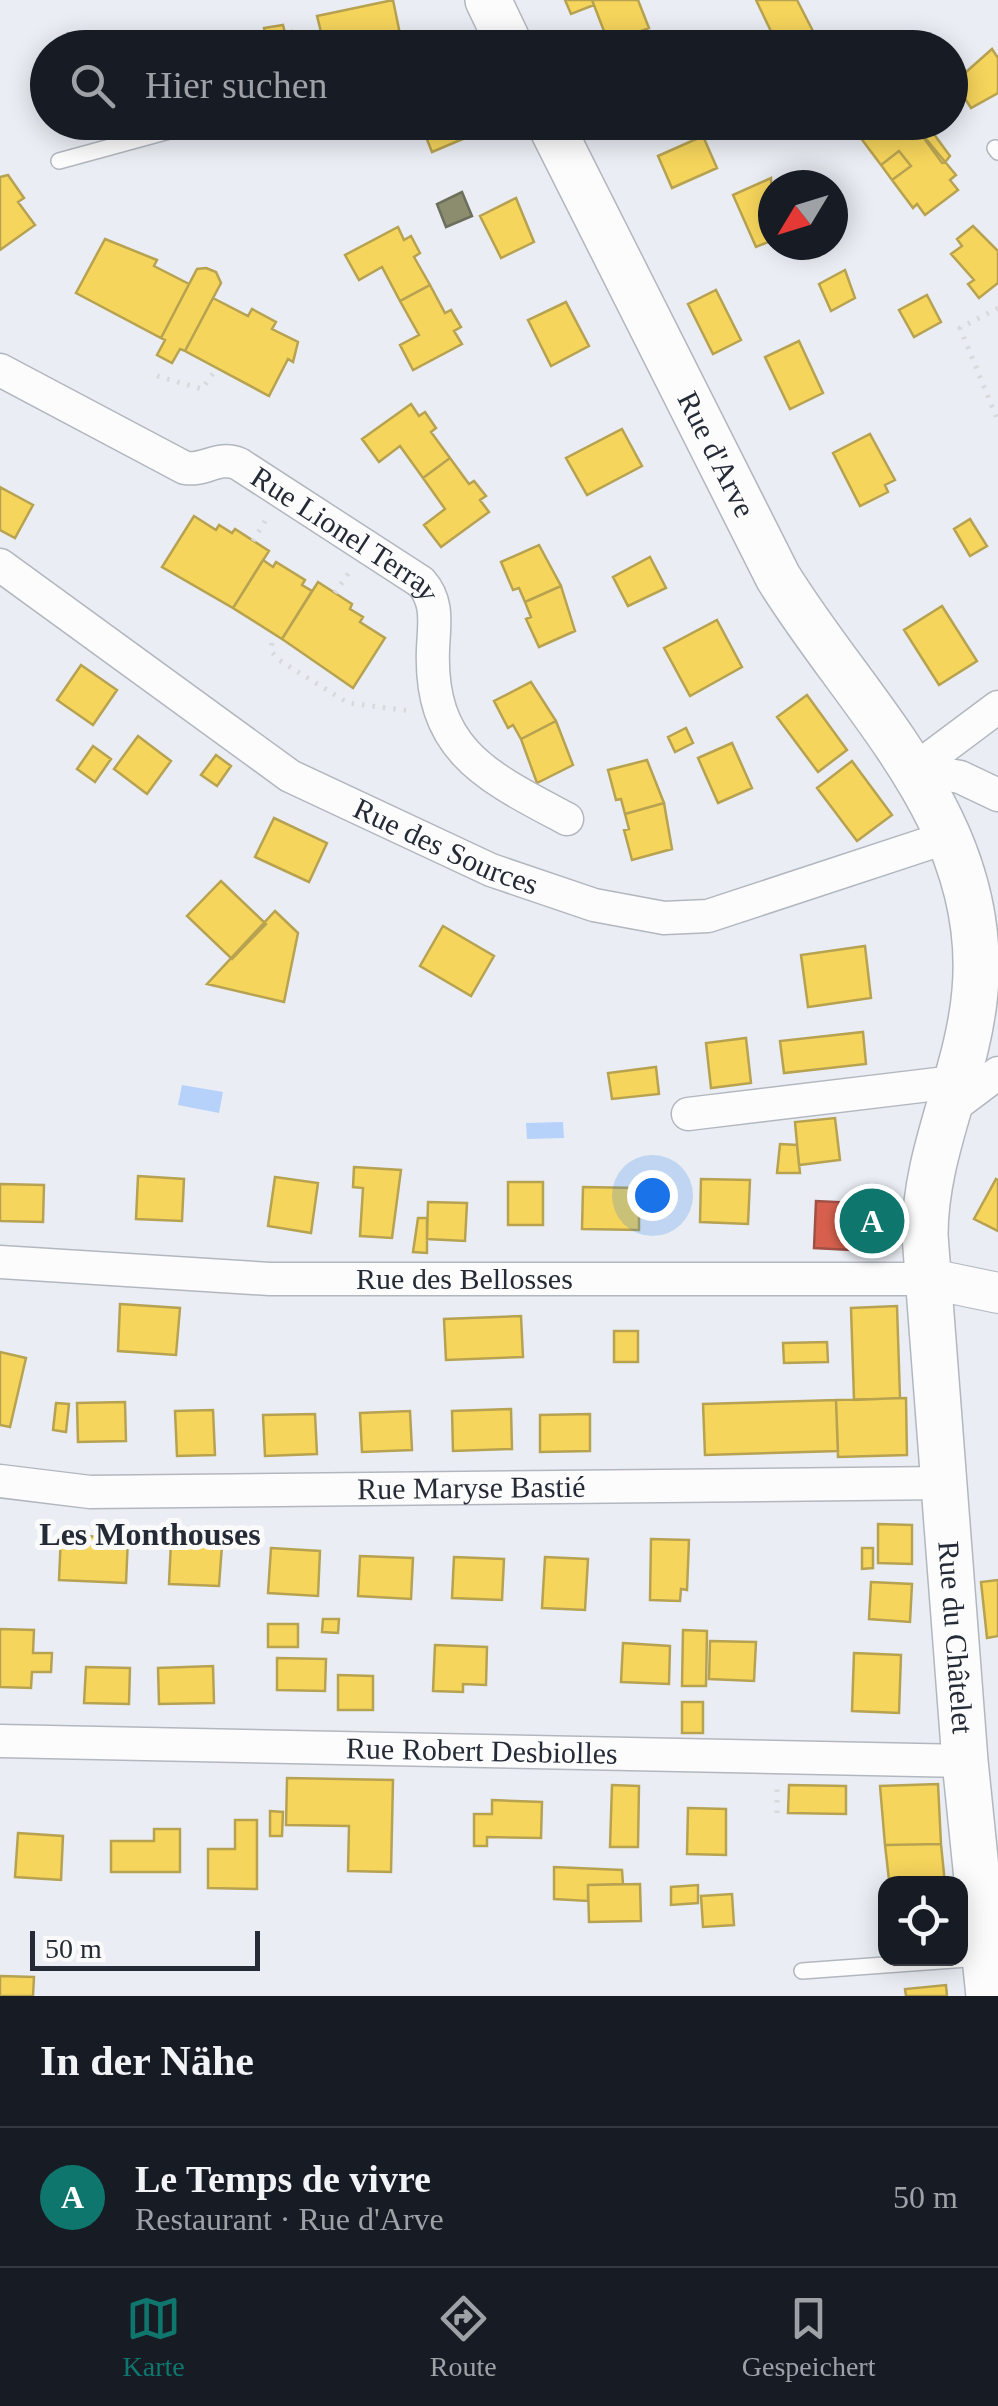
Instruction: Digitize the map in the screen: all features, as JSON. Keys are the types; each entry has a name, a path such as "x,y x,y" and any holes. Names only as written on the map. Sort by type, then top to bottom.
{"main road":[{"name":"Rue d'Arve","path":"558,140 778,576 811,631 915,769 950,836 965,882 976,954 968,1033 926,1204 930,1279"},
{"name":"Rue du Châtelet","path":"930,1279 965,1761 987,1977"}],"street":[{"name":"Rue Lionel Terray","path":"0,370 186,468 234,462 421,582 435,610 432,679 438,706 453,738 481,771 567,819"},
{"name":"Rue des Sources","path":"0,566 290,776 491,870 594,905 664,918 708,916 950,836"},
{"path":"915,769 998,708"},
{"path":"915,769 960,777 998,795"},
{"path":"688,1114 950,1098 998,1073"},
{"name":"Rue des Bellosses","path":"0,1262 270,1280 930,1279"},
{"path":"930,1279 998,1293"},
{"name":"Rue Maryse Bastié","path":"0,1481 90,1492 943,1483"},
{"name":"Rue Robert Desbiolles","path":"0,1741 965,1761"}],"lane":[{"path":"59,161 136,140"},
{"path":"802,1970 987,1977"}],"path":[{"path":"998,308 960,328 998,420"},
{"path":"157,376 204,389 217,368"},
{"path":"272,643 274,656 348,703 412,711 438,706"}],"water":[{"path":"182,1085 223,1092 219,1113 178,1105"},
{"path":"563,1122 564,1138 527,1139 526,1123"}],"building: Wohnen":[{"path":"393,0 399,30 320,30 317,16"},
{"path":"565,0 592,0 594,5 571,14"},
{"path":"592,0 638,0 649,28 604,30"},
{"path":"756,0 797,0 812,30 770,30"},
{"path":"283,25 284,30 264,30"},
{"path":"992,49 998,58 998,93 971,108 968,103 968,70"},
{"path":"427,140 460,140 432,152"},
{"path":"694,140 705,140 717,168 672,188 658,156"},
{"path":"862,140 927,140 956,175 950,180 958,190 925,215 917,204 913,208 892,180 911,166 899,151 881,165"},
{"path":"925,140 938,140 950,156 942,163"},
{"path":"899,151 911,166 892,180 881,165"},
{"path":"8,175 24,198 18,202 35,225 0,250 0,177"},
{"path":"758,184 758,246 756,247 733,195"},
{"path":"516,198 534,242 501,258 480,216"},
{"path":"973,226 998,251 998,283 979,298 968,284 974,280 951,254 962,246 957,239"},
{"path":"398,227 404,240 411,236 420,253 414,257 430,285 400,301 382,267 359,280 345,255"},
{"path":"105,239 157,260 154,266 189,284 161,338 76,293"},
{"path":"197,269 216,272 221,283 185,351 180,349 172,363 157,355 165,340 161,338"},
{"path":"845,270 855,298 831,311 819,284"},
{"path":"430,285 445,313 451,310 461,327 454,331 462,344 413,370 400,345 419,335 400,301"},
{"path":"716,290 741,340 713,354 688,304"},
{"path":"927,295 941,322 914,337 899,310"},
{"path":"213,298 248,316 252,309 276,322 272,329 298,342 293,362 288,359 269,396 185,351"},
{"path":"566,302 589,346 551,366 528,320"},
{"path":"799,341 823,393 790,409 765,357"},
{"path":"411,404 419,416 425,412 436,428 431,432 450,458 423,478 400,446 379,462 362,439"},
{"path":"622,429 642,466 587,495 566,458"},
{"path":"870,434 895,480 885,485 888,492 860,506 833,453"},
{"path":"450,458 469,484 474,481 486,496 480,500 489,512 441,547 424,525 445,509 423,478"},
{"path":"0,487 33,505 15,538 0,530"},
{"path":"194,516 216,530 219,525 232,533 235,529 269,551 233,608 162,567"},
{"path":"970,519 987,546 970,556 954,529"},
{"path":"539,545 561,586 525,602 519,588 513,590 501,562"},
{"path":"650,557 666,588 628,606 613,577"},
{"path":"263,560 273,567 276,562 305,580 302,585 312,591 282,639 233,608"},
{"path":"318,582 352,604 350,609 363,617 360,622 385,638 353,688 282,639"},
{"path":"561,586 575,631 539,647 526,619 531,617 525,602"},
{"path":"942,606 977,661 939,685 904,630"},
{"path":"717,620 742,667 690,696 664,648"},
{"path":"81,665 117,690 93,725 57,700"},
{"path":"531,682 556,721 521,739 513,725 508,728 494,701"},
{"path":"807,695 847,750 818,772 777,717"},
{"path":"556,721 573,765 537,783 521,739"},
{"path":"686,728 693,743 675,752 668,737"},
{"path":"138,736 171,761 147,794 114,769"},
{"path":"732,743 752,788 718,803 698,758"},
{"path":"93,746 111,759 95,782 77,769"},
{"path":"216,755 231,766 217,786 201,775"},
{"path":"647,760 664,803 625,814 621,799 616,800 608,770"},
{"path":"852,761 892,815 857,841 817,788"},
{"path":"664,803 672,849 632,860 624,830 629,829 625,814"},
{"path":"274,818 327,843 309,882 255,857"},
{"path":"221,881 266,924 232,959 187,916"},
{"path":"275,911 298,933 284,1002 207,984"},
{"path":"443,926 494,956 471,996 420,966"},
{"path":"865,946 871,998 808,1007 801,955"},
{"path":"863,1032 866,1064 784,1073 780,1041"},
{"path":"746,1038 751,1083 711,1088 706,1043"},
{"path":"656,1067 659,1094 612,1099 608,1073"},
{"path":"835,1118 840,1160 799,1165 795,1122"},
{"path":"780,1144 797,1145 800,1173 777,1173"},
{"path":"354,1167 401,1170 392,1238 360,1236 363,1188 353,1187"},
{"path":"138,1176 184,1179 182,1221 136,1219"},
{"path":"275,1177 318,1183 311,1233 268,1226"},
{"path":"701,1179 750,1180 748,1224 700,1222"},
{"path":"998,1180 998,1231 974,1219"},
{"path":"508,1182 543,1182 543,1225 508,1225"},
{"path":"0,1184 44,1185 43,1222 0,1221"},
{"path":"583,1187 639,1188 639,1230 582,1229"},
{"path":"428,1202 467,1203 465,1241 427,1239"},
{"path":"418,1218 427,1218 427,1253 413,1252"},
{"path":"120,1304 180,1308 176,1355 118,1351"},
{"path":"897,1306 900,1398 854,1400 851,1308"},
{"path":"521,1316 523,1357 446,1360 444,1319"},
{"path":"614,1331 638,1331 638,1362 614,1362"},
{"path":"827,1342 828,1362 784,1363 783,1343"},
{"path":"0,1352 26,1358 10,1427 0,1425"},
{"path":"906,1398 907,1455 838,1457 836,1400"},
{"path":"836,1400 838,1451 705,1455 703,1404"},
{"path":"125,1402 126,1441 78,1442 77,1403"},
{"path":"56,1403 69,1404 66,1432 53,1430"},
{"path":"511,1409 512,1449 453,1451 452,1411"},
{"path":"213,1410 215,1455 177,1456 175,1411"},
{"path":"410,1411 412,1450 362,1452 360,1413"},
{"path":"315,1414 317,1454 265,1456 263,1415"},
{"path":"590,1414 590,1451 540,1452 540,1415"},
{"path":"878,1524 912,1525 912,1564 878,1563"},
{"path":"61,1535 128,1538 126,1583 59,1580"},
{"path":"651,1539 689,1540 687,1590 681,1589 680,1601 650,1600"},
{"path":"171,1542 222,1545 219,1586 169,1584"},
{"path":"271,1548 320,1551 318,1596 268,1593"},
{"path":"862,1548 873,1548 873,1568 862,1569"},
{"path":"360,1556 413,1558 411,1599 358,1596"},
{"path":"454,1557 504,1559 502,1600 452,1598"},
{"path":"545,1557 588,1559 585,1610 542,1608"},
{"path":"998,1580 998,1636 987,1638 981,1582"},
{"path":"871,1582 912,1584 910,1622 869,1619"},
{"path":"323,1619 339,1619 338,1633 322,1632"},
{"path":"268,1624 298,1624 298,1647 268,1647"},
{"path":"0,1629 34,1630 33,1653 52,1653 51,1672 32,1672 31,1688 0,1687"},
{"path":"683,1630 707,1631 706,1686 682,1686"},
{"path":"710,1641 756,1642 754,1681 709,1679"},
{"path":"623,1643 670,1646 669,1684 621,1682"},
{"path":"435,1645 487,1647 486,1685 463,1684 463,1692 433,1691"},
{"path":"854,1653 901,1655 899,1713 852,1711"},
{"path":"277,1658 326,1659 325,1691 277,1690"},
{"path":"213,1666 214,1703 159,1704 158,1668"},
{"path":"86,1667 130,1668 129,1704 84,1703"},
{"path":"338,1675 373,1676 373,1710 338,1710"},
{"path":"682,1702 703,1702 703,1733 682,1733"},
{"path":"287,1778 393,1780 391,1872 348,1871 349,1826 286,1825"},
{"path":"938,1784 941,1844 885,1845 880,1786"},
{"path":"612,1785 639,1786 638,1847 610,1847"},
{"path":"789,1785 846,1786 846,1814 788,1813"},
{"path":"492,1800 542,1802 541,1838 487,1837 487,1846 474,1846 474,1814 492,1814"},
{"path":"688,1808 726,1809 726,1855 687,1854"},
{"path":"270,1811 283,1812 282,1836 270,1836"},
{"path":"235,1820 257,1820 257,1889 208,1888 208,1849 235,1849"},
{"path":"154,1829 180,1829 180,1872 111,1872 111,1841 154,1841"},
{"path":"18,1833 63,1836 61,1880 15,1877"},
{"path":"941,1844 944,1876 889,1876 885,1845"},
{"path":"554,1867 622,1870 623,1884 588,1885 588,1901 554,1899"},
{"path":"640,1884 641,1921 589,1922 588,1885"},
{"path":"698,1885 698,1903 671,1905 671,1887"},
{"path":"732,1894 734,1925 703,1927 701,1896"},
{"path":"0,1976 34,1977 33,1996 0,1996"},
{"path":"946,1985 947,1996 906,1996 905,1989"}],"building: Handel":[{"path":"857,1192 887,1195 883,1246 871,1251 814,1248 816,1201 857,1203"}],"building: Industrie":[{"path":"462,192 472,216 446,227 437,204"}],"place":[{"name":"Le Temps de vivre","path":"872,1221"}],"district":[{"name":"Les Monthouses","path":"150,1534"}]}
